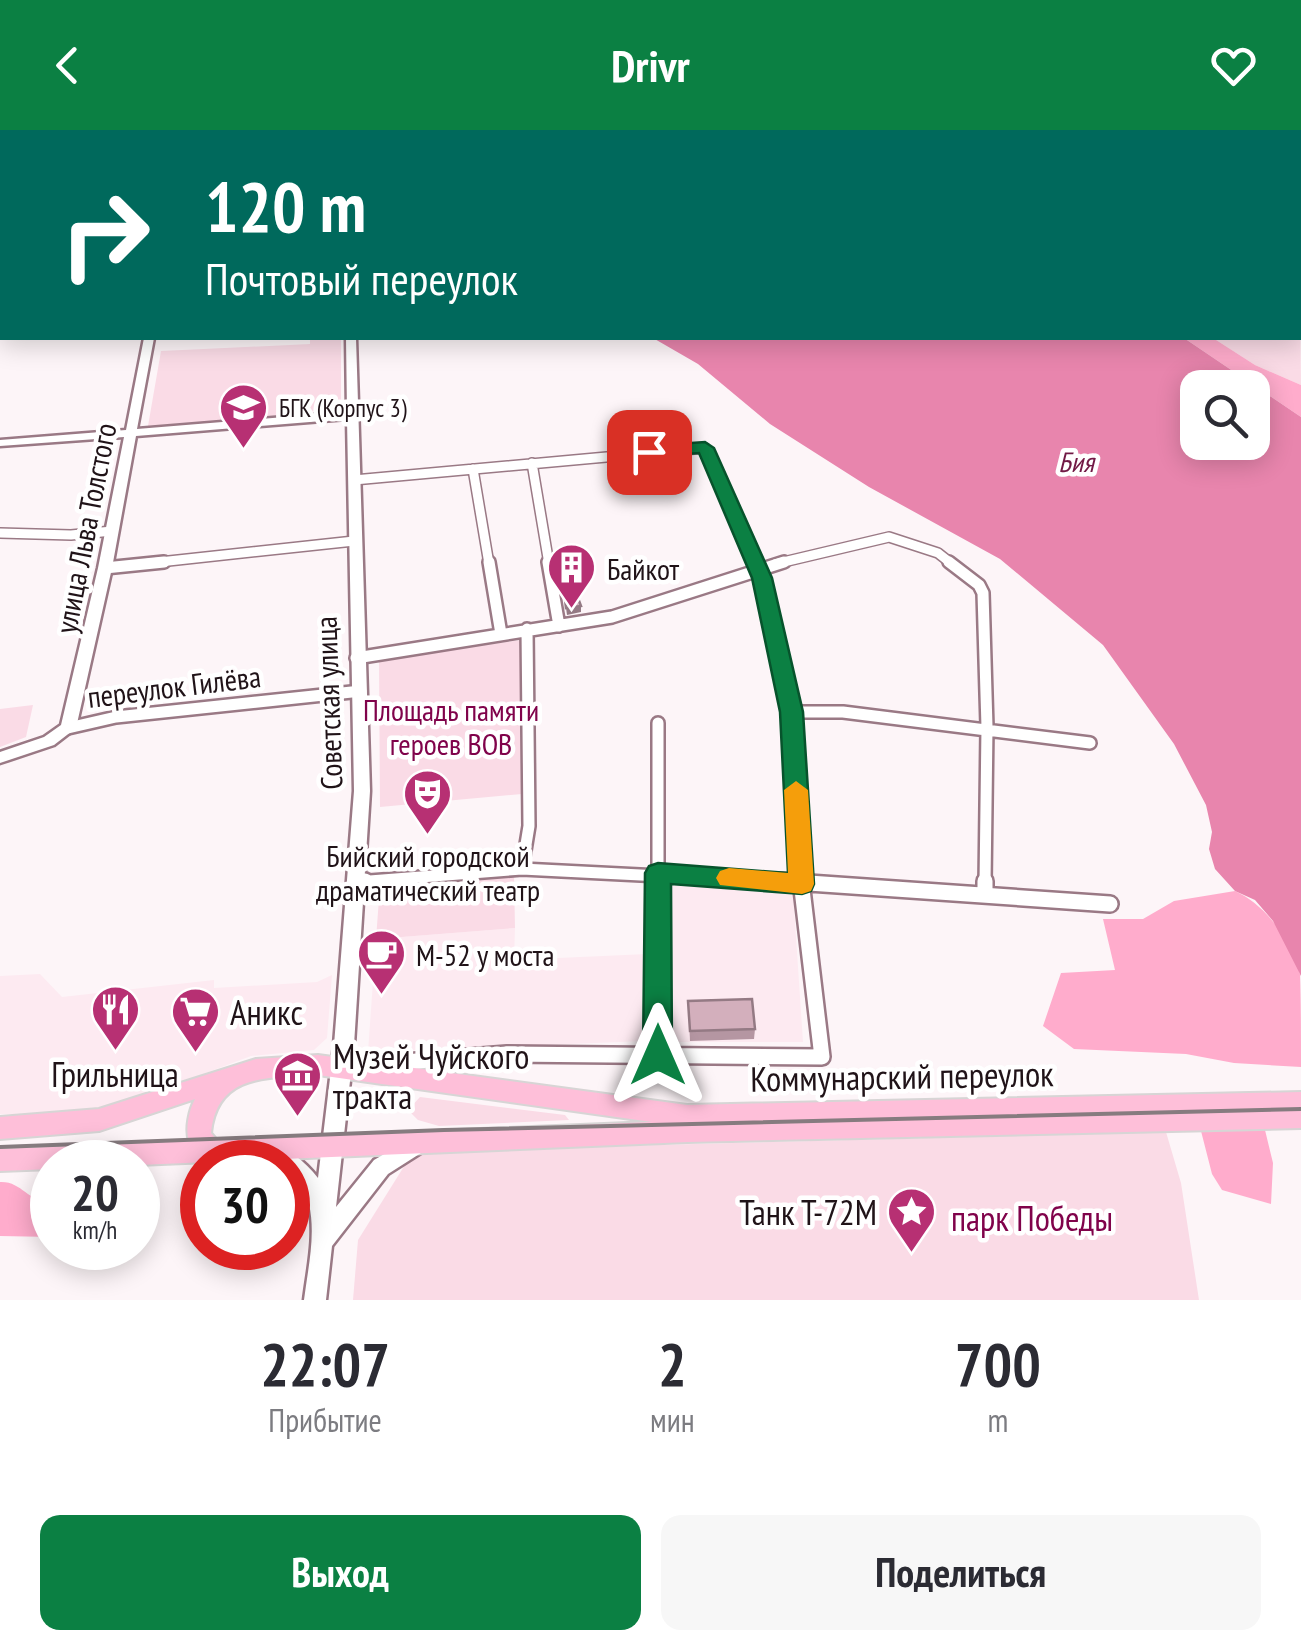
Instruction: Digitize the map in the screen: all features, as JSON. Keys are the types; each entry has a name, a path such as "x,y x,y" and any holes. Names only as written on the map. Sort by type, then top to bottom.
{"main road":[{"name":"Коммунарский переулок","path":"0,1128 99,1120 236,1075 286,1066 342,1067 668,1115 773,1122"},
{"path":"202,1140 199,1136 202,1108 236,1075"},
{"path":"1101,1114 1301,1102"},
{"name":"Коммунарский переулок","path":"310,1147 773,1122 1101,1114"},
{"path":"1101,1114 1301,1117"},
{"name":"Коммунарский переулок","path":"0,1160 180,1152"}],"street":[{"name":"улица Льва Толстого","path":"68,728 105,568 149,340"},
{"name":"Советская улица","path":"324,1239 357,882 361,691 356,658 350,340"},
{"path":"0,443 354,415"},
{"path":"342,1067 491,1054 822,1057 802,884 792,712 759,571 704,447 354,480"},
{"path":"532,463 559,626"},
{"path":"473,468 501,634"},
{"path":"0,533 71,535 112,531"},
{"path":"356,658 640,610 759,571 888,537 938,553 982,589 987,727 986,894"},
{"path":"105,568 354,541"},
{"path":"522,869 529,826 527,629"},
{"name":"переулок Гилёва","path":"0,758 49,741 68,728 116,717 361,691"},
{"path":"792,712 843,712 987,727 1090,743"},
{"path":"658,722 658,1055"},
{"path":"357,882 522,869 658,873 1110,904"},
{"path":"324,1239 381,1167 403,1151 428,1141"},
{"path":"310,1182 320,1197 324,1239 315,1300"}],"shaded area":[{"path":"1187,340 1216,340 1266,370 1231,370"},
{"path":"1270,372 1301,385 1301,417 1270,396"},
{"path":"671,884 793,892 803,1042 672,1042"},
{"path":"1235,891 1267,914 1296,961 1300,974 1301,1067 1234,1063 1186,1054 1074,1049 1043,1026 1061,973 1115,970 1103,919 1143,919 1174,901"},
{"path":"515,928 514,960 647,954 644,1041 368,1052 376,939"},
{"path":"40,974 62,997 214,980 214,988 317,982 332,975 327,1038 314,1050 251,1056 113,1108 72,1114 0,1114 0,976"},
{"path":"1265,1130 1273,1163 1271,1204 1222,1190 1212,1174 1201,1131"},
{"path":"0,1182 30,1195 30,1237 0,1236"}],"green space":[{"path":"310,340 341,340 341,404 304,414 148,426 161,351 310,344"},
{"path":"1216,340 1301,340 1301,385"},
{"name":"Площадь памяти героев ВОВ","path":"521,640 522,794 380,807 379,659"},
{"path":"33,705 26,737 0,747 0,709"},
{"path":"514,875 515,928 376,939 380,885"},
{"path":"420,1097 565,1115 569,1120 439,1126 418,1120 408,1110"},
{"name":"парк Победы","path":"1166,1132 1181,1183 1199,1300 353,1300 358,1240 408,1160 422,1151"}],"water":[{"name":"Бия","path":"656,340 1187,340 1231,370 1180,370 1180,460 1270,460 1270,396 1301,417 1301,976 1273,921 1255,900 1235,891 1215,869 1209,849 1212,832 1206,805 1174,744 1103,645 1000,559 869,487 770,424 698,364"}],"building":[{"path":"578,598 581,606 566,608 565,599"},
{"path":"752,999 755,1029 690,1031 688,1001"}],"tram line":[{"path":"0,1147 444,1130 1301,1109"}],"slow traffic":[{"path":"729,878 802,884 796,790"}],"place":[{"name":"БГК (Корпус 3)","path":"244,450"},
{"name":"Байкот","path":"572,610"},
{"name":"Бийский городской драматический театр","path":"428,836"},
{"name":"М-52 у моста","path":"381,996"},
{"name":"Грильница","path":"115,1052"},
{"name":"Аникс","path":"195,1054"},
{"name":"Музей Чуйского тракта","path":"298,1118"},
{"name":"Танк Т-72М","path":"912,1254"}],"route":[{"path":"649,452 705,448 762,578 792,712 802,884 658,873 658,1055"}]}
